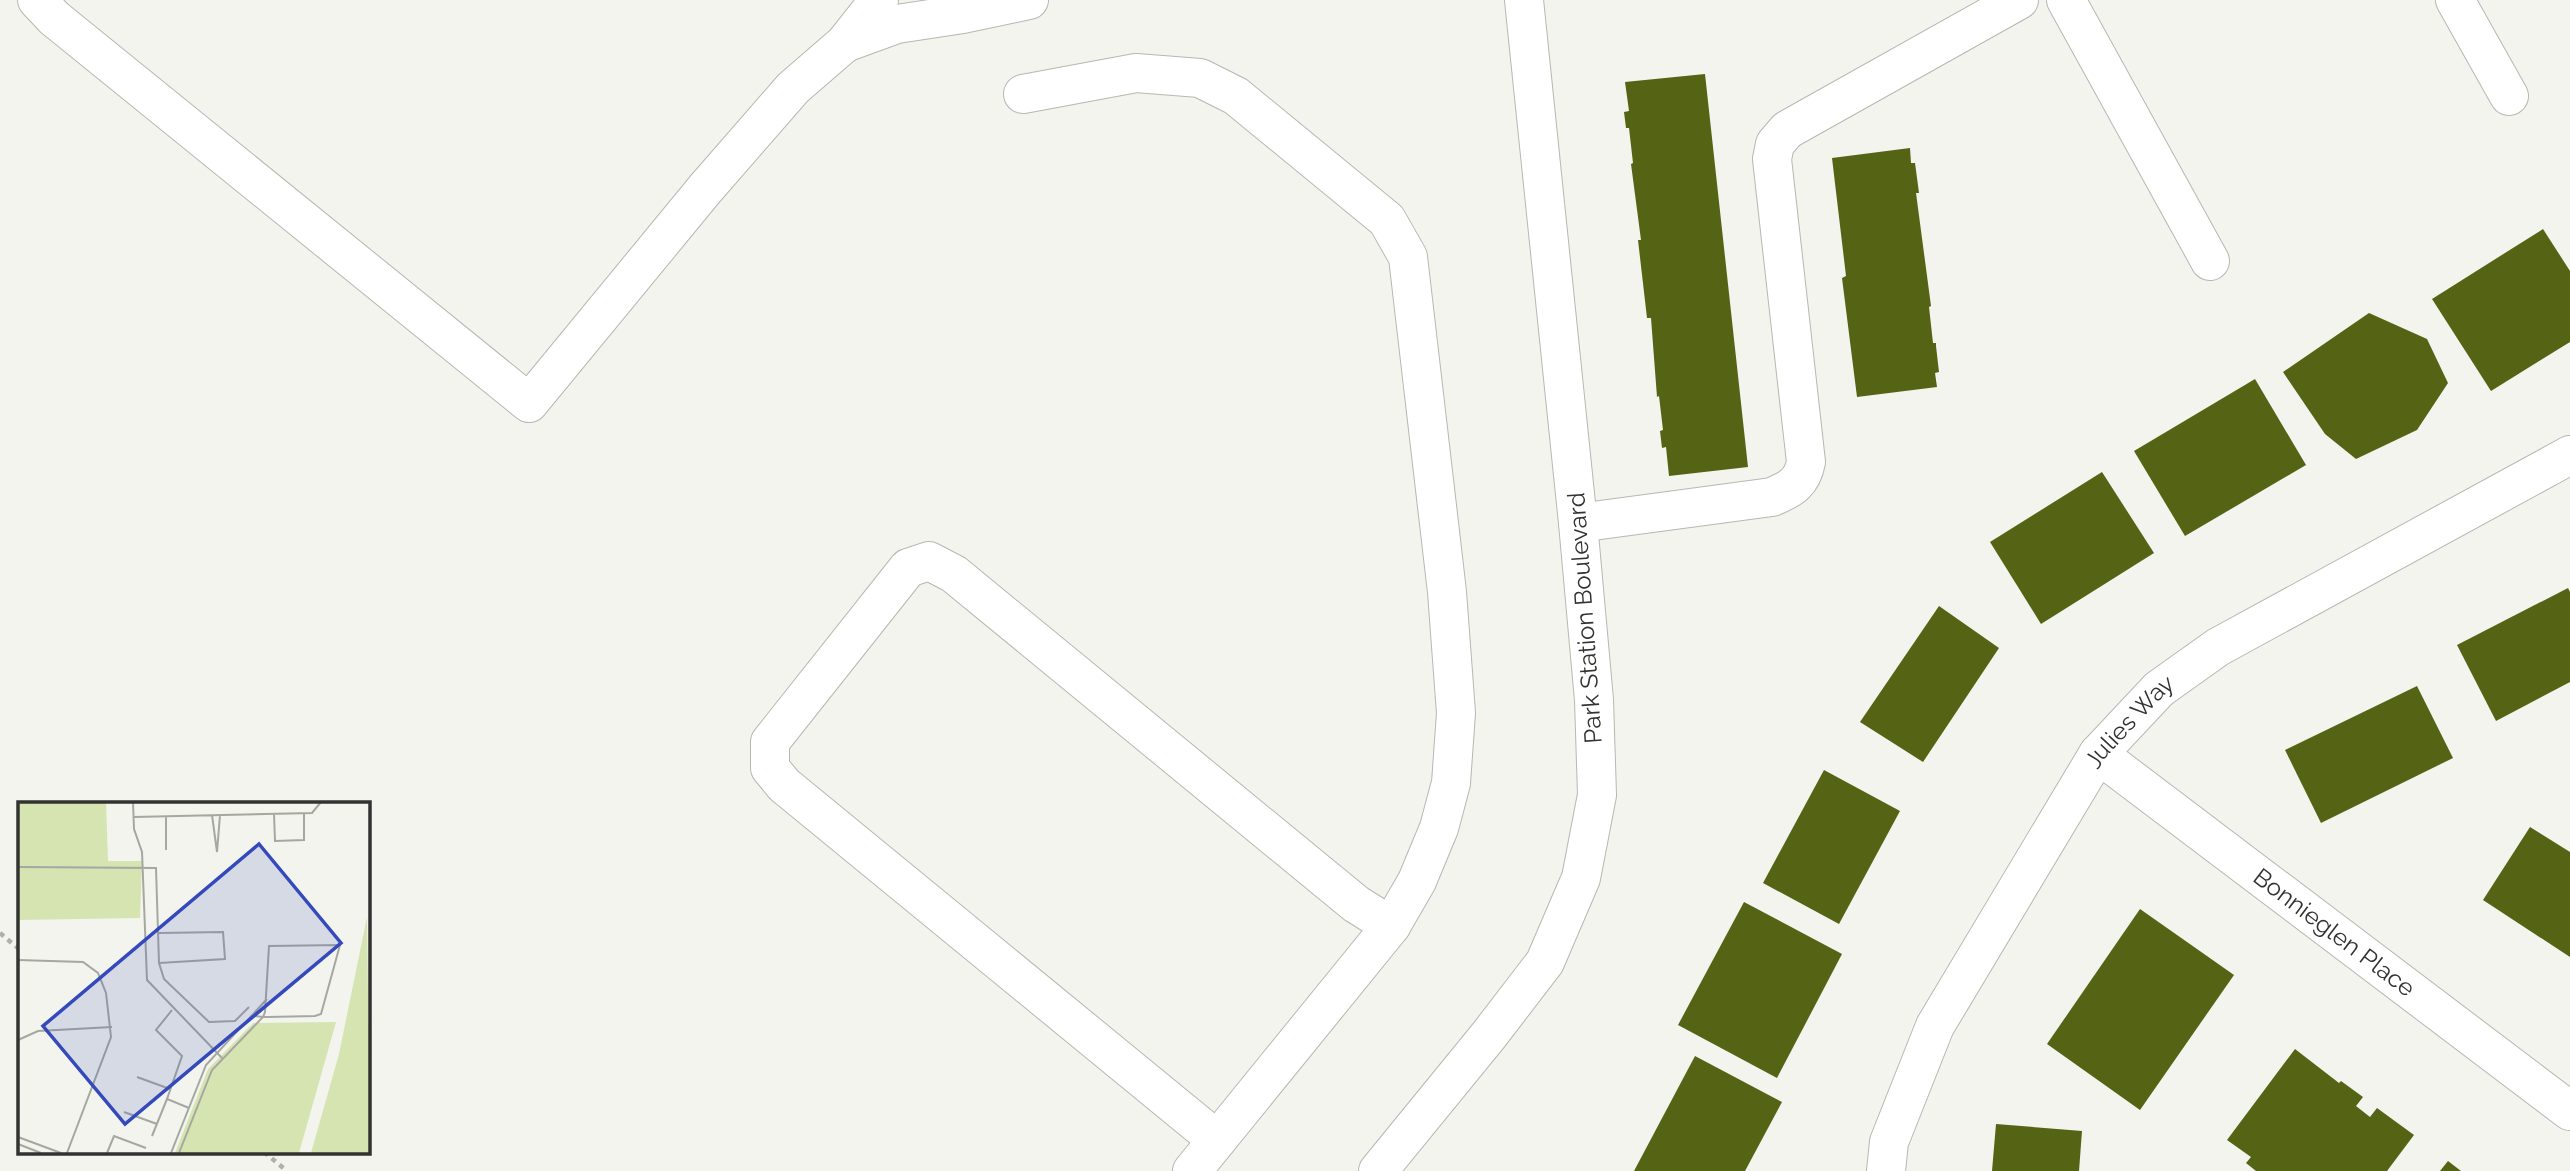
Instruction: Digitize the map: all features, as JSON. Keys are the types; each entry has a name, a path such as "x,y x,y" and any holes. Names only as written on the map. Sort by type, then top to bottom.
{"street":[{"path":"37,0 54,18 529,403 705,189 793,88 845,43 879,0"},
{"path":"845,43 897,24 1030,0"},
{"name":"Park Station Boulevard","path":"1378,1171 1545,962 1581,878 1597,795 1594,700 1578,523 1524,0"},
{"path":"1578,523 1772,498 1790,490 1803,478 1806,463 1772,159 1775,144 1787,130 2019,0"},
{"path":"2066,0 2210,261"},
{"path":"2455,0 2509,96"},
{"path":"1023,94 1136,73 1200,78 1236,96 1387,220 1409,257 1447,592 1456,713 1451,783 1439,828 1416,881 1391,926 1192,1171"},
{"name":"Julies Way","path":"1886,1171 1889,1142 1936,1026 2098,754 2159,689 2218,647 2570,455"},
{"path":"1217,1140 784,785 770,768 770,742 908,568 929,561 954,574 1356,904 1391,926"},
{"name":"Bonnieglen Place","path":"2098,754 2570,1111"}],"path":[{"path":"0,933 18,948"},
{"path":"266,1154 286,1171"}],"building":[{"path":"1705,74 1748,467 1669,476 1666,447 1662,448 1660,431 1663,430 1659,396 1657,397 1651,318 1647,318 1638,240 1641,240 1633,163 1629,128 1626,128 1624,112 1629,111 1625,82"},
{"path":"1910,148 1919,193 1916,193 1931,306 1933,343 1936,343 1939,372 1935,373 1937,387 1857,397 1842,278 1846,276 1832,158"},
{"path":"2543,229 2570,271 2570,342 2491,391 2432,299"},
{"path":"2369,313 2427,339 2448,383 2417,430 2356,459 2325,434 2283,372"},
{"path":"2255,379 2306,465 2185,536 2134,451"},
{"path":"2102,472 2154,553 2041,624 1990,542"},
{"path":"2568,588 2570,682 2496,721 2457,645"},
{"path":"1939,606 1999,648 1923,762 1860,722"},
{"path":"2417,686 2453,758 2321,823 2285,750"},
{"path":"1824,770 1900,811 1839,924 1763,883"},
{"path":"2530,827 2570,852 2570,957 2483,900"},
{"path":"1744,902 1842,954 1777,1078 1678,1025"},
{"path":"2140,909 2234,975 2140,1110 2047,1044"},
{"path":"2295,1049 2339,1083 2341,1081 2363,1097 2356,1106 2370,1117 2377,1108 2414,1135 2387,1171 2256,1171 2246,1163 2251,1157 2227,1140"},
{"path":"1695,1056 1782,1102 1745,1171 1634,1171"},
{"path":"1996,1124 2082,1131 2079,1171 1992,1171"},
{"path":"2448,1161 2461,1171 2440,1171"}]}
